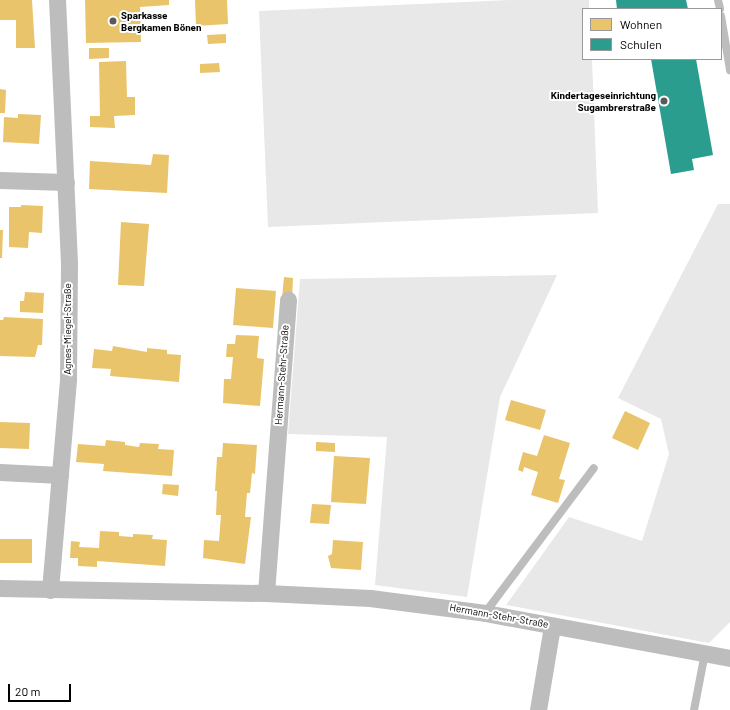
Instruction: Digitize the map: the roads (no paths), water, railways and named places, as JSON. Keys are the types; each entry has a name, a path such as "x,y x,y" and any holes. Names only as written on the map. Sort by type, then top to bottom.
{"street":[{"name":"Agnes-Miegel-Straße","path":"50,590 68,379 66,182 57,0"},
{"path":"0,180 66,182"},
{"name":"Hermann-Stehr-Straße","path":"266,593 288,300"},
{"path":"0,472 60,475"},
{"name":"Hermann-Stehr-Straße","path":"0,588 266,593 370,598 485,613 730,658"},
{"path":"538,710 552,626"}],"lane":[{"path":"722,22 730,70"},
{"path":"485,613 594,468"},
{"path":"694,710 705,654"}],"place":[{"name":"Sparkasse Bergkamen Bönen","path":"113,21"},
{"name":"Kindertageseinrichtung Sugambrerstraße","path":"664,101"}]}
